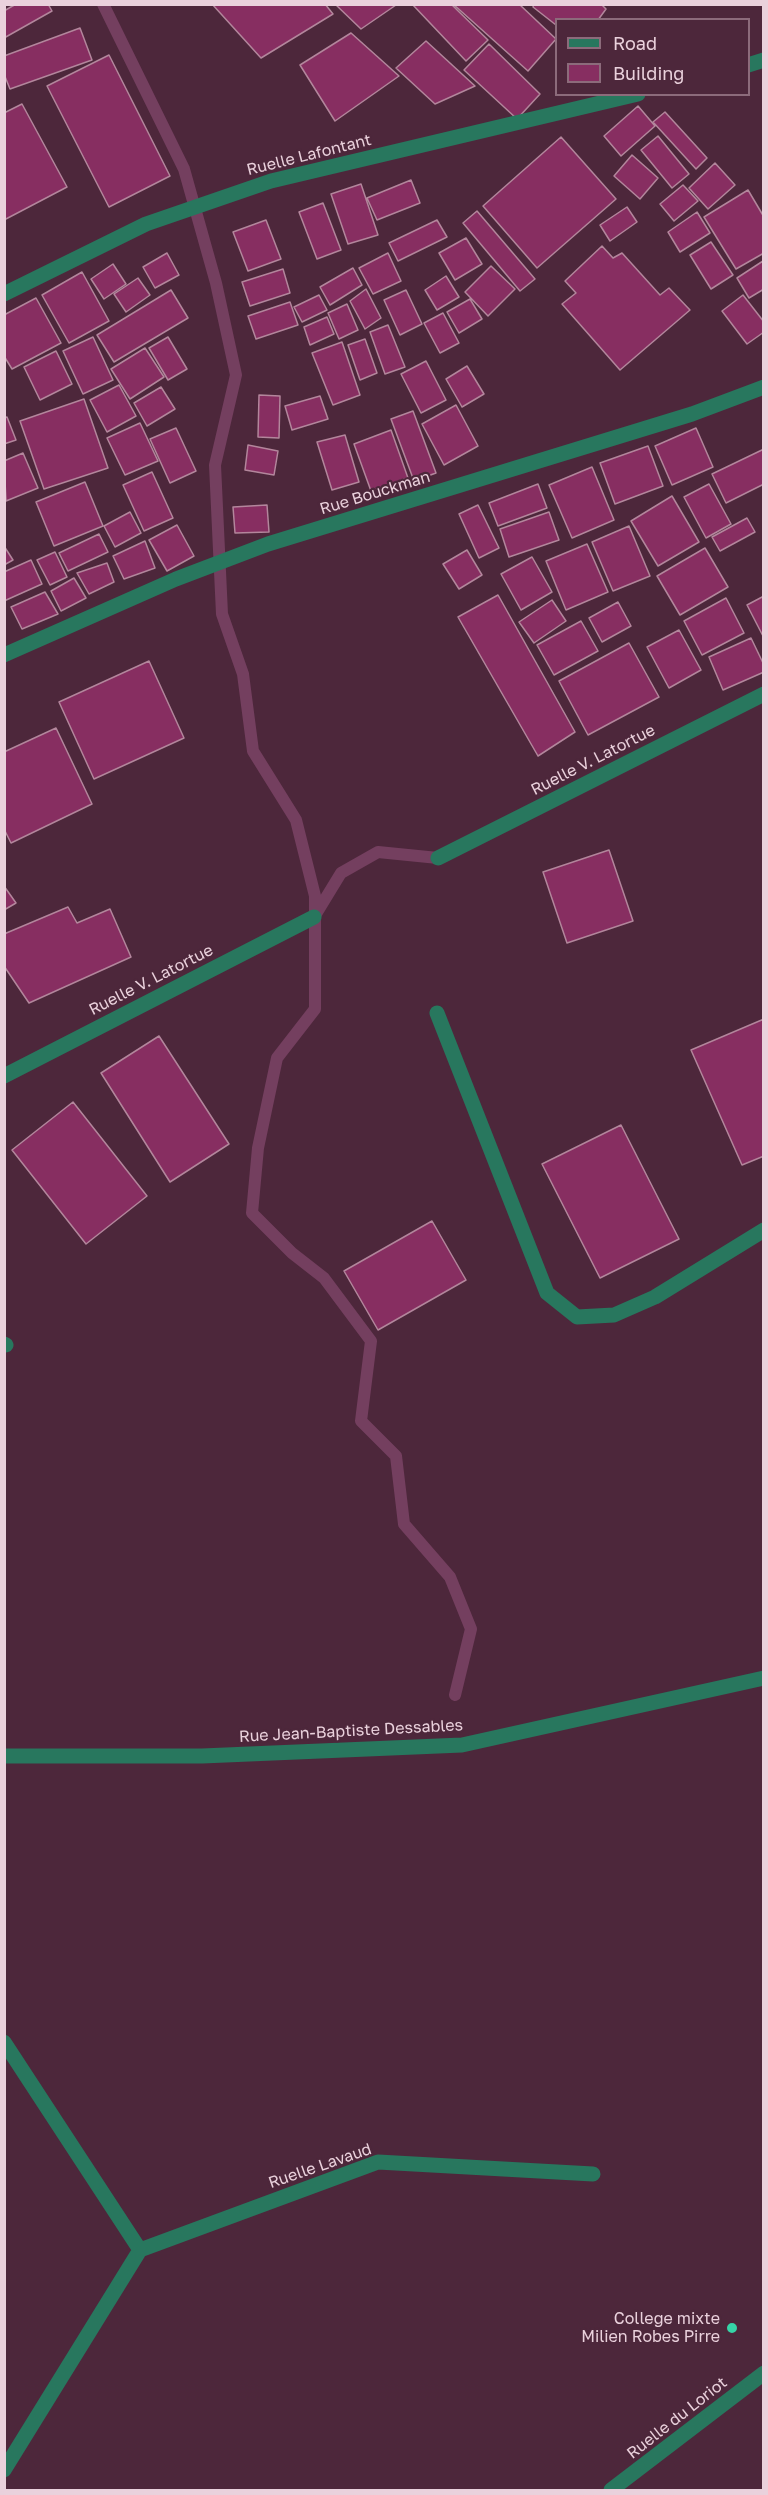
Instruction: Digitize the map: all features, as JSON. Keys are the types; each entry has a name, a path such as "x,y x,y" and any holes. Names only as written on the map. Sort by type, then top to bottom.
{"street":[{"name":"Ruelle Lafontant","path":"4,294 146,224 272,181 630,96"},
{"name":"Rue Bouckman","path":"6,650 176,579 268,544 692,414 764,387"},
{"name":"Ruelle V. Latortue","path":"438,858 764,694"},
{"name":"Ruelle V. Latortue","path":"4,1076 314,917"},
{"path":"437,1013 547,1293 577,1317 614,1315 656,1297 764,1230"},
{"name":"Rue Jean-Baptiste Dessables","path":"4,1756 202,1756 462,1745 764,1678"},
{"path":"4,2042 140,2250 4,2470"},
{"name":"Ruelle Lavaud","path":"140,2250 378,2163 593,2174"},
{"name":"Ruelle du Loriot","path":"611,2490 764,2373"}],"building":[{"path":"16,4 48,4 52,11 4,38 4,11"},
{"path":"212,4 325,4 333,14 261,58"},
{"path":"335,4 395,4 396,5 361,29"},
{"path":"412,4 451,4 488,40 466,61"},
{"path":"453,4 519,4 555,38 528,71"},
{"path":"534,4 601,4 606,9 599,18 555,18 555,24 533,7"},
{"path":"80,28 92,60 10,89 4,74 4,56"},
{"path":"351,33 399,76 335,121 300,65"},
{"path":"426,41 475,86 435,104 396,68"},
{"path":"489,44 540,94 517,119 464,70"},
{"path":"109,55 170,176 109,207 47,86"},
{"path":"22,104 67,187 4,220 4,113"},
{"path":"638,106 655,126 621,156 604,136"},
{"path":"665,112 707,158 696,169 653,122"},
{"path":"658,136 689,174 672,188 641,150"},
{"path":"561,137 616,199 537,268 483,206"},
{"path":"632,155 658,178 640,199 614,176"},
{"path":"715,163 735,185 708,209 689,188"},
{"path":"411,180 420,203 377,220 367,198"},
{"path":"361,184 378,235 348,244 331,194"},
{"path":"683,185 698,201 674,221 660,204"},
{"path":"748,190 764,217 764,253 736,269 704,217"},
{"path":"323,203 341,250 317,259 299,212"},
{"path":"627,207 637,222 610,241 600,225"},
{"path":"477,211 535,279 520,291 463,223"},
{"path":"697,212 710,233 680,252 668,232"},
{"path":"266,220 281,259 248,271 233,232"},
{"path":"437,220 447,237 398,261 389,243"},
{"path":"466,238 482,264 455,280 439,253"},
{"path":"711,242 733,275 711,289 690,255"},
{"path":"602,246 613,258 622,253 660,295 669,288 690,310 620,370 562,304 576,293 565,281"},
{"path":"167,253 179,275 155,288 143,267"},
{"path":"388,253 401,281 373,294 359,268"},
{"path":"763,261 764,289 749,298 737,278"},
{"path":"113,264 126,284 104,299 91,279"},
{"path":"491,266 515,289 488,316 465,292"},
{"path":"353,268 362,285 330,305 320,287"},
{"path":"283,269 290,293 250,306 242,282"},
{"path":"82,272 109,321 69,343 42,295"},
{"path":"446,276 459,297 437,310 425,290"},
{"path":"138,278 150,295 126,312 114,294"},
{"path":"366,289 381,318 365,329 350,301"},
{"path":"171,290 188,318 114,362 97,335"},
{"path":"406,290 422,324 400,335 384,300"},
{"path":"319,295 327,310 302,322 294,307"},
{"path":"743,295 764,322 764,332 747,344 722,311"},
{"path":"36,298 61,343 12,369 4,356 4,315"},
{"path":"470,299 482,319 459,333 447,312"},
{"path":"290,302 298,325 256,339 248,316"},
{"path":"347,304 358,330 339,339 328,313"},
{"path":"443,313 459,343 440,353 424,323"},
{"path":"327,317 334,334 310,345 304,327"},
{"path":"388,325 405,367 385,374 370,332"},
{"path":"93,337 113,380 83,394 63,351"},
{"path":"168,337 187,369 168,380 149,348"},
{"path":"365,339 377,373 360,380 348,345"},
{"path":"342,342 360,395 333,405 312,353"},
{"path":"145,348 164,377 130,399 111,369"},
{"path":"56,351 72,384 40,400 24,367"},
{"path":"426,361 446,400 421,413 401,374"},
{"path":"467,366 484,394 462,407 446,379"},
{"path":"119,385 136,416 107,432 90,400"},
{"path":"161,387 175,409 147,426 134,403"},
{"path":"259,395 280,396 279,438 258,437"},
{"path":"320,396 328,419 292,430 285,406"},
{"path":"84,399 108,468 44,489 20,421"},
{"path":"456,405 478,446 444,465 422,424"},
{"path":"413,411 436,473 414,481 391,419"},
{"path":"7,417 16,440 4,444 4,418"},
{"path":"140,423 158,461 125,475 107,438"},
{"path":"176,428 196,471 170,483 150,439"},
{"path":"696,428 713,467 672,485 655,446"},
{"path":"391,430 408,478 371,491 354,444"},
{"path":"345,435 359,482 332,490 317,442"},
{"path":"248,445 278,451 274,475 245,470"},
{"path":"648,446 663,486 615,504 600,463"},
{"path":"764,449 764,484 726,503 712,474"},
{"path":"23,453 38,488 6,501 4,461"},
{"path":"592,467 614,520 572,538 549,485"},
{"path":"152,472 173,518 144,531 123,485"},
{"path":"85,482 103,526 54,546 36,502"},
{"path":"538,484 547,508 498,526 489,503"},
{"path":"709,484 731,524 706,538 684,497"},
{"path":"672,496 699,542 658,566 631,521"},
{"path":"267,505 269,532 235,533 233,507"},
{"path":"478,505 499,548 479,558 459,514"},
{"path":"130,512 141,533 115,547 104,526"},
{"path":"549,512 559,540 509,557 500,529"},
{"path":"747,518 755,532 720,551 712,537"},
{"path":"177,525 194,556 167,571 149,540"},
{"path":"629,526 650,576 613,591 592,542"},
{"path":"99,534 108,552 68,571 59,553"},
{"path":"145,541 155,568 124,579 113,556"},
{"path":"587,544 608,592 566,610 546,561"},
{"path":"4,546 13,560 4,565"},
{"path":"705,548 728,587 680,615 657,576"},
{"path":"467,550 482,575 459,589 443,564"},
{"path":"55,552 67,577 50,585 37,560"},
{"path":"532,557 552,592 521,610 501,574"},
{"path":"31,560 42,584 4,601 4,572"},
{"path":"107,563 114,582 89,594 77,573"},
{"path":"74,578 86,598 61,611 51,591"},
{"path":"45,592 58,614 22,629 11,607"},
{"path":"498,595 575,732 538,756 458,617"},
{"path":"764,596 764,638 747,605"},
{"path":"726,598 744,633 702,655 684,621"},
{"path":"552,600 566,621 534,643 519,622"},
{"path":"618,602 631,626 602,642 589,618"},
{"path":"581,621 598,651 554,675 537,645"},
{"path":"679,630 701,670 669,688 647,647"},
{"path":"751,638 764,665 764,672 723,690 709,657"},
{"path":"629,643 659,697 588,735 559,681"},
{"path":"149,661 184,738 94,779 59,702"},
{"path":"56,728 92,804 11,843 4,829 4,752"},
{"path":"609,850 633,921 567,943 543,872"},
{"path":"4,886 16,903 4,910"},
{"path":"68,907 77,923 110,909 131,957 29,1003 4,966 4,934"},
{"path":"764,1019 764,1156 742,1165 691,1050"},
{"path":"159,1036 229,1144 170,1182 101,1073"},
{"path":"73,1102 147,1196 86,1244 12,1150"},
{"path":"621,1125 679,1239 600,1278 542,1164"},
{"path":"432,1221 466,1280 378,1330 344,1271"}],"waterway":[{"path":"103,4 184,169 216,283 236,375 215,465 222,614 243,674 253,751 296,820 315,896 315,1009 277,1058 258,1148 252,1213 292,1253 324,1278 371,1341 361,1421 396,1456 404,1524 450,1577 471,1629 455,1695"},
{"path":"316,914 341,873 378,852 438,858"}],"place":[{"name":"College mixte Milien Robes Pirre","path":"732,2328"}]}
